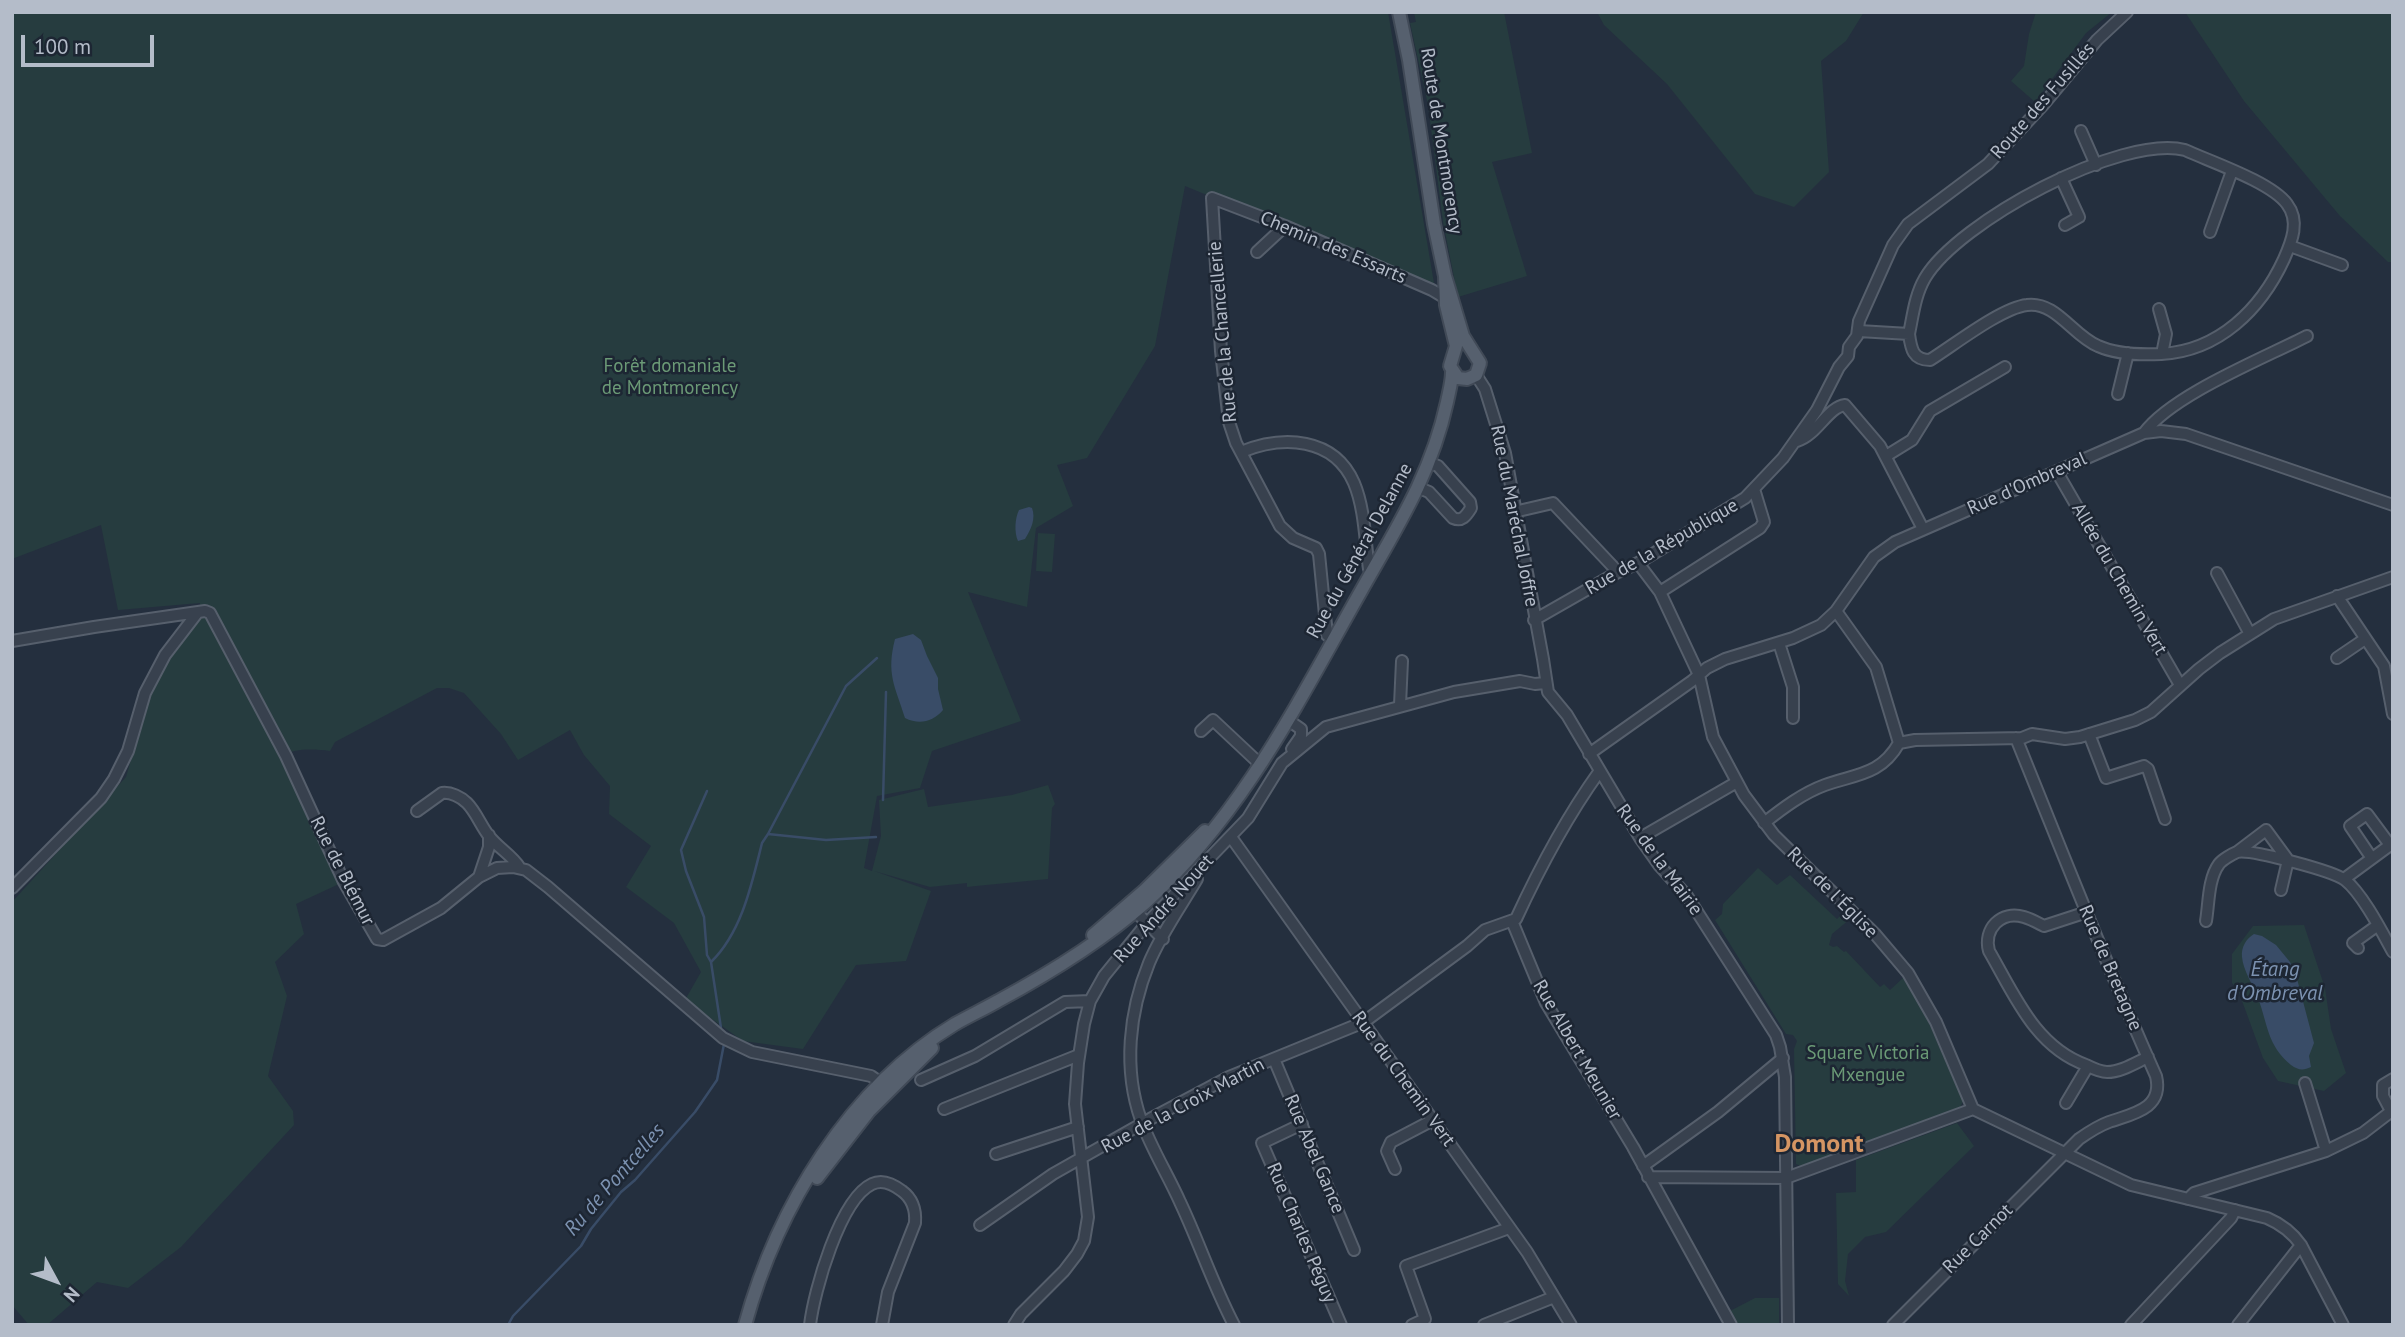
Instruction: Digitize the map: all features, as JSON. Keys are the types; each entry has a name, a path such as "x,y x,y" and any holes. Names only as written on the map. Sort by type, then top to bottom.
{"main road":[{"name":"Route de Montmorency","path":"1399,12 1457,346 1452,358"},
{"name":"Route de Montmorency","path":"1448,300 1473,352"},
{"path":"1462,350 1473,352 1480,363 1464,375 1450,366 1452,358 1462,350"},
{"name":"Rue du Général Delanne","path":"745,1325 762,1271 791,1206 823,1154 850,1118 883,1089 906,1060 933,1038 1046,972 1132,908 1249,784 1419,488 1440,432 1449,393 1464,375"}],"street":[{"name":"Route des Fusillés","path":"1924,211 1968,180 1997,155 2043,105 2096,40 2127,12"},
{"path":"2081,131 2096,165"},
{"path":"2173,147 2185,150 2276,193 2293,214 2294,230 2273,284 2237,324 2204,344 2188,350 2162,354 2128,353 2100,347 2084,339 2050,310 2038,305 2016,307 1930,360 1922,360 1915,355 1909,334 1919,291 1940,259 1990,218 2020,199 2061,178 2096,165 2155,148 2173,147"},
{"path":"2210,232 2232,171"},
{"path":"2061,178 2079,217 2064,225"},
{"name":"Chemin des Essarts","path":"1212,198 1285,226 1448,300"},
{"name":"Rue de la Chancellerie","path":"1212,198 1229,422 1241,452 1280,526 1293,538 1316,548 1320,554 1327,635 1334,640"},
{"name":"Rue de la République","path":"1534,620 1618,572 1639,563 1745,498 1755,489 1797,441 1817,410 1839,367 1846,360 1849,347 1859,331 1859,321 1893,245 1908,224 1924,211"},
{"path":"1257,252 1285,226"},
{"path":"2290,246 2342,265"},
{"path":"2159,309 2166,334 2162,354"},
{"path":"1859,331 1909,334"},
{"path":"2144,433 2152,422 2173,405 2307,336"},
{"path":"2118,394 2128,353"},
{"path":"1886,456 1912,440 1930,411 2005,367"},
{"name":"Rue du Maréchal Joffre","path":"1464,375 1485,389 1505,453 1534,620"},
{"path":"1797,441 1811,434 1841,405 1849,409 1886,456 1923,529"},
{"name":"Rue d'Ombreval","path":"1589,754 1707,667 1780,643 1821,625 1836,611 1874,557 1895,542 2144,433 2161,431 2186,434 2393,505"},
{"path":"1241,452 1273,443 1303,442 1343,464 1354,482 1361,503 1369,569 1372,571"},
{"path":"1419,488 1429,492 1458,520 1471,508 1469,502 1438,466 1430,463"},
{"name":"Allée du Chemin Vert","path":"2057,472 2180,685"},
{"path":"1660,592 1759,528 1764,522 1755,489"},
{"path":"1514,512 1553,503 1618,572"},
{"name":"Rue de l'Église","path":"1639,563 1660,592 1699,675 1713,737 1750,805 1788,850 1875,934 1908,973 1931,1013 1973,1109"},
{"path":"2217,573 2250,634"},
{"path":"1899,743 1915,740 2016,738 2032,734 2065,739 2127,723 2151,712 2210,661 2282,615 2393,577"},
{"path":"2337,596 2384,666 2393,714"},
{"path":"1764,823 1801,796 1875,770 1894,752 1899,743 1876,667 1836,611"},
{"path":"12,641 202,612"},
{"path":"12,888 101,798 128,751 145,693 166,655 202,612"},
{"name":"Rue de Blémur","path":"202,612 210,613 218,626 286,756 344,882 377,939 383,940 441,908 479,877 497,868 520,868"},
{"name":"Rue de la Mairie","path":"1534,620 1548,692 1567,715 1640,838 1659,865 1687,896 1730,962 1776,1035 1783,1058"},
{"path":"2337,658 2365,639"},
{"path":"1780,643 1793,687 1793,718"},
{"path":"1400,705 1402,661"},
{"name":"Rue André Nouet","path":"1014,1325 1021,1314 1064,1270 1084,1241 1088,1217 1075,1104 1079,1055 1090,1001 1104,976 1147,923 1248,818 1282,763 1326,727 1454,692 1520,681 1545,683"},
{"path":"1201,731 1213,720 1261,765"},
{"path":"1282,763 1301,736 1301,729 1288,720"},
{"path":"2089,734 2106,778 2144,766 2148,769 2165,819"},
{"name":"Rue de Bretagne","path":"2016,738 2158,1084 2145,1110 2095,1128 2063,1154"},
{"path":"1512,921 1516,919 1545,858 1580,798 1600,772"},
{"path":"1640,838 1737,782"},
{"path":"417,811 443,793 451,793 468,804 489,835 520,868 548,887 723,1038 752,1052 871,1076 883,1089"},
{"path":"2344,879 2391,844 2367,814 2350,826 2371,857"},
{"path":"2206,921 2212,879 2220,862 2266,830 2288,860 2281,890"},
{"path":"479,877 489,847 489,835"},
{"name":"Rue du Chemin Vert","path":"1231,837 1509,1228 1571,1325"},
{"path":"2238,852 2288,860 2344,879 2378,925 2393,952"},
{"path":"1205,864 1150,961 1137,998 1130,1050 1132,1078 1142,1123 1194,1230 1201,1255 1234,1325"},
{"path":"1132,908 1163,939"},
{"path":"2087,912 2044,926 2024,917 2002,917 1988,933 1986,942 1989,951 2032,1026 2064,1054 2105,1072 2119,1070 2148,1057"},
{"name":"Rue de la Croix Martin","path":"980,1225 1081,1158 1229,1077 1364,1022 1485,930 1512,921"},
{"name":"Rue Albert Meunier","path":"1512,921 1546,1003 1646,1172 1731,1325"},
{"path":"2358,948 2353,943 2378,925"},
{"path":"921,1080 975,1056 1065,1002 1090,1001"},
{"path":"944,1109 1079,1055"},
{"path":"1646,1172 1783,1058"},
{"path":"1783,1058 1787,1325"},
{"name":"Rue Abel Gance","path":"1274,1059 1354,1250"},
{"path":"2066,1103 2088,1066"},
{"path":"2188,1199 2194,1193 2326,1152 2363,1133 2392,1110 2382,1091 2383,1085 2393,1079"},
{"path":"2305,1083 2326,1152"},
{"path":"1646,1172 1786,1178 1973,1109 2131,1185 2278,1223 2294,1235 2301,1245 2343,1325"},
{"path":"1395,1169 1387,1152 1391,1142 1433,1120"},
{"name":"Rue Charles Péguy","path":"1302,1124 1262,1143 1341,1325"},
{"path":"996,1154 1078,1127"},
{"name":"Rue Carnot","path":"1893,1325 2063,1154"},
{"path":"810,1325 824,1266 838,1227 856,1199 870,1184 888,1182 902,1191 914,1205 916,1214 888,1292 882,1325"},
{"path":"2131,1325 2231,1218 2235,1210"},
{"path":"1412,1325 1425,1319 1406,1266 1509,1228"},
{"path":"2238,1325 2301,1245"},
{"path":"1484,1325 1554,1297"}],"green space":[{"name":"Forêt domaniale de Montmorency","path":"12,12 1388,12 1435,289 1185,186 1155,346 1087,458 1057,465 1073,506 1036,528 1027,607 968,592 1021,721 932,751 920,788 877,796 864,868 872,871 881,836 879,800 924,789 928,807 1012,795 1048,785 1055,804 1052,808 1048,879 967,887 967,883 930,887 874,871 931,891 906,961 856,965 803,1049 743,1041 685,1000 701,972 674,923 626,887 651,846 609,814 610,786 584,755 570,730 518,760 501,734 464,693 449,688 437,688 335,742 330,751 298,750 280,756 339,884 296,904 304,934 275,962 287,996 268,1076 293,1111 294,1125 181,1247 128,1288 97,1282 47,1325 29,1325 12,1305 12,902 126,777 148,701 169,660 200,619 200,603 118,610 101,525 12,559"},
{"path":"1414,12 1504,12 1532,153 1492,162 1527,276 1458,297 1443,222 1428,105 1410,23 1416,22"},
{"path":"1597,12 1864,12 1846,41 1821,61 1829,172 1794,207 1755,194 1667,84 1604,25"},
{"path":"2036,12 2112,12 2086,33 2035,102 2011,81 2024,66"},
{"path":"2185,12 2393,12 2393,262 2388,262 2340,216 2244,101"},
{"path":"1038,533 1055,534 1052,572 1036,571"},
{"name":"Square Victoria Mxengue","path":"1758,868 1777,885 1790,875 1837,919 1843,913 1850,919 1832,934 1829,945 1846,951 1880,987 1884,984 1890,990 1903,978 1924,1012 1963,1101 1959,1110 1803,1167 1796,1164 1794,1049 1797,1041 1793,1035 1786,1034 1715,920 1722,914 1723,904"},
{"path":"2304,925 2325,988 2331,1029 2346,1073 2324,1091 2278,1081 2263,1058 2238,990 2232,983 2232,954 2253,926"},
{"path":"1957,1123 1974,1146 1886,1232 1865,1237 1848,1254 1845,1281 1849,1296 1838,1284 1836,1193 1856,1192 1856,1160"},
{"path":"1755,1298 1779,1298 1779,1325 1738,1325 1730,1311"}],"water":[{"path":"1029,507 1033,512 1032,524 1025,539 1018,541 1018,513 1019,510"},
{"path":"913,634 921,640 938,678 943,710 930,720 921,722 905,718 895,688 891,662 895,639"},
{"name":"Étang d’Ombreval","path":"2254,934 2276,945 2290,962 2296,975 2314,1043 2309,1056 2311,1067 2301,1069 2291,1065 2277,1050 2269,1034 2242,957 2245,944"}],"waterway":[{"path":"768,834 846,686 877,658"},
{"name":"Ru de Pontcelles","path":"883,800 886,692"},
{"name":"Ru de Pontcelles","path":"707,791 681,850 704,917 707,955 711,962"},
{"name":"Ru de Pontcelles","path":"721,1028 711,962 722,950 738,922 750,890 762,843 768,834 826,840 876,837"},
{"name":"Ru de Pontcelles","path":"508,1325 513,1316 581,1246 621,1192 635,1180 695,1112 717,1080 724,1044"}],"district":[{"name":"Domont","path":"1819,1145"}]}
